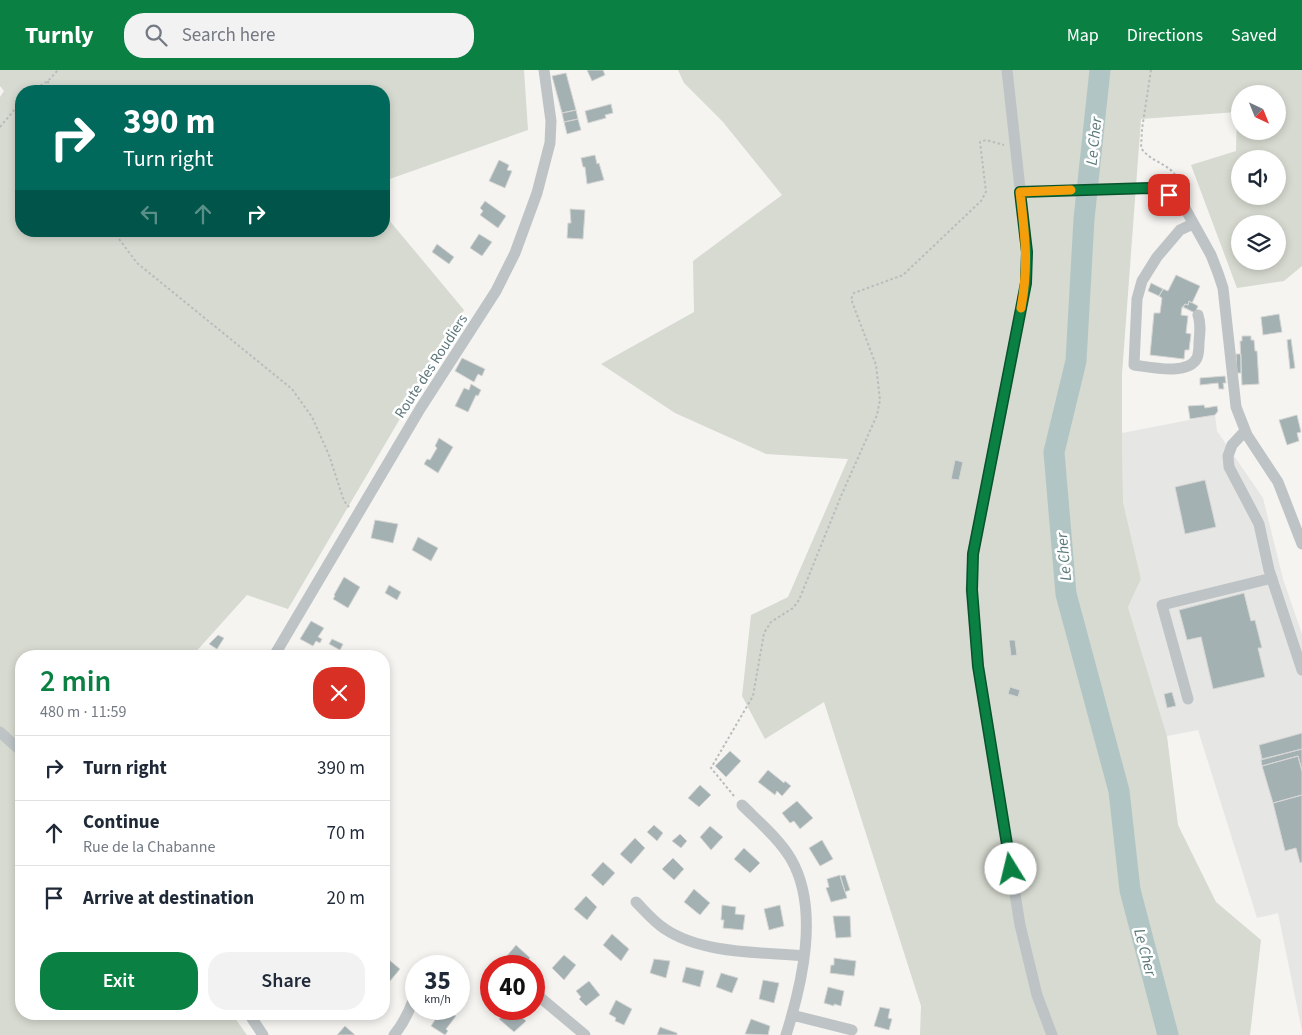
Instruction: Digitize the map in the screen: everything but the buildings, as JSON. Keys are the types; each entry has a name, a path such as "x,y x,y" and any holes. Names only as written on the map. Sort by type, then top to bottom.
{"street":[{"name":"Route des Roudiers","path":"278,650 420,409 496,291 515,253 537,193 550,143 551,121 544,70"},
{"path":"1007,70 1027,252 1026,283 973,554 972,590 978,666 1020,925 1037,994 1052,1035"},
{"path":"1020,192 1150,188 1169,195 1178,201 1211,255 1223,288 1236,407 1245,431 1278,482 1302,544"},
{"path":"1193,224 1180,230 1157,257 1142,282 1137,299 1134,365 1177,370 1189,366 1196,359 1199,348 1200,324 1198,315"},
{"path":"1245,431 1232,445 1228,456 1229,467 1260,524 1272,578 1302,670"},
{"path":"1188,699 1162,605 1272,578"},
{"path":"0,732 15,746"},
{"path":"742,805 775,839 790,859 798,875 803,893 806,922 801,982 786,1035"},
{"path":"636,902 664,928 685,940 705,947 804,956"},
{"path":"545,1002 585,1035"},
{"path":"792,1015 852,1030"},
{"path":"253,1020 263,1035"},
{"path":"394,1035 406,1020"}],"path":[{"path":"42,85 58,70"},
{"path":"1151,70 1142,130 1142,148 1150,157 1167,166 1173,172 1183,191"},
{"path":"48,81 48,85"},
{"path":"0,128 15,109"},
{"path":"742,805 711,768 753,696 764,633 771,622 793,608 799,600 841,496 877,415 880,400 876,365 851,299 854,293 903,275 982,201 986,192 980,142 986,140 1016,149"},
{"path":"118,237 137,263 292,389 312,417 329,455 344,501 356,518"}],"shaded area":[{"path":"0,70 524,70 528,130 390,179 390,85 15,85 15,237 390,237 390,221 464,310 288,609 247,595 197,650 15,650 15,1020 236,1020 247,1035 0,1035 0,97 4,91 0,86"},
{"path":"678,70 1302,70 1302,266 1284,281 1237,288 1191,165 1231,153 1231,205 1286,205 1286,150 1236,150 1236,140 1286,140 1286,85 1231,85 1231,112 1141,119 1122,374 1123,502 1141,579 1128,607 1167,736 1178,825 1216,902 1261,940 1250,1035 920,1035 921,1006 824,702 765,739 742,696 751,615 788,597 848,459 766,454 675,413 601,364 694,312 693,261 782,195 723,122 684,83"},
{"path":"1215,415 1217,431 1263,498 1283,579 1302,634 1302,1031 1278,913 1257,918 1198,730 1167,736 1128,607 1141,579 1123,502 1122,433"}],"waterway":[{"name":"Le Cher","path":"1100,70 1084,219 1076,361 1054,452 1066,594 1119,791 1130,890 1168,1035"}],"slow traffic":[{"path":"1021,308 1026,283 1027,252 1020,192 1071,190"}],"route":[{"path":"1011,869 978,666 972,590 973,554 1026,283 1027,252 1020,192 1150,188 1169,195"}]}
